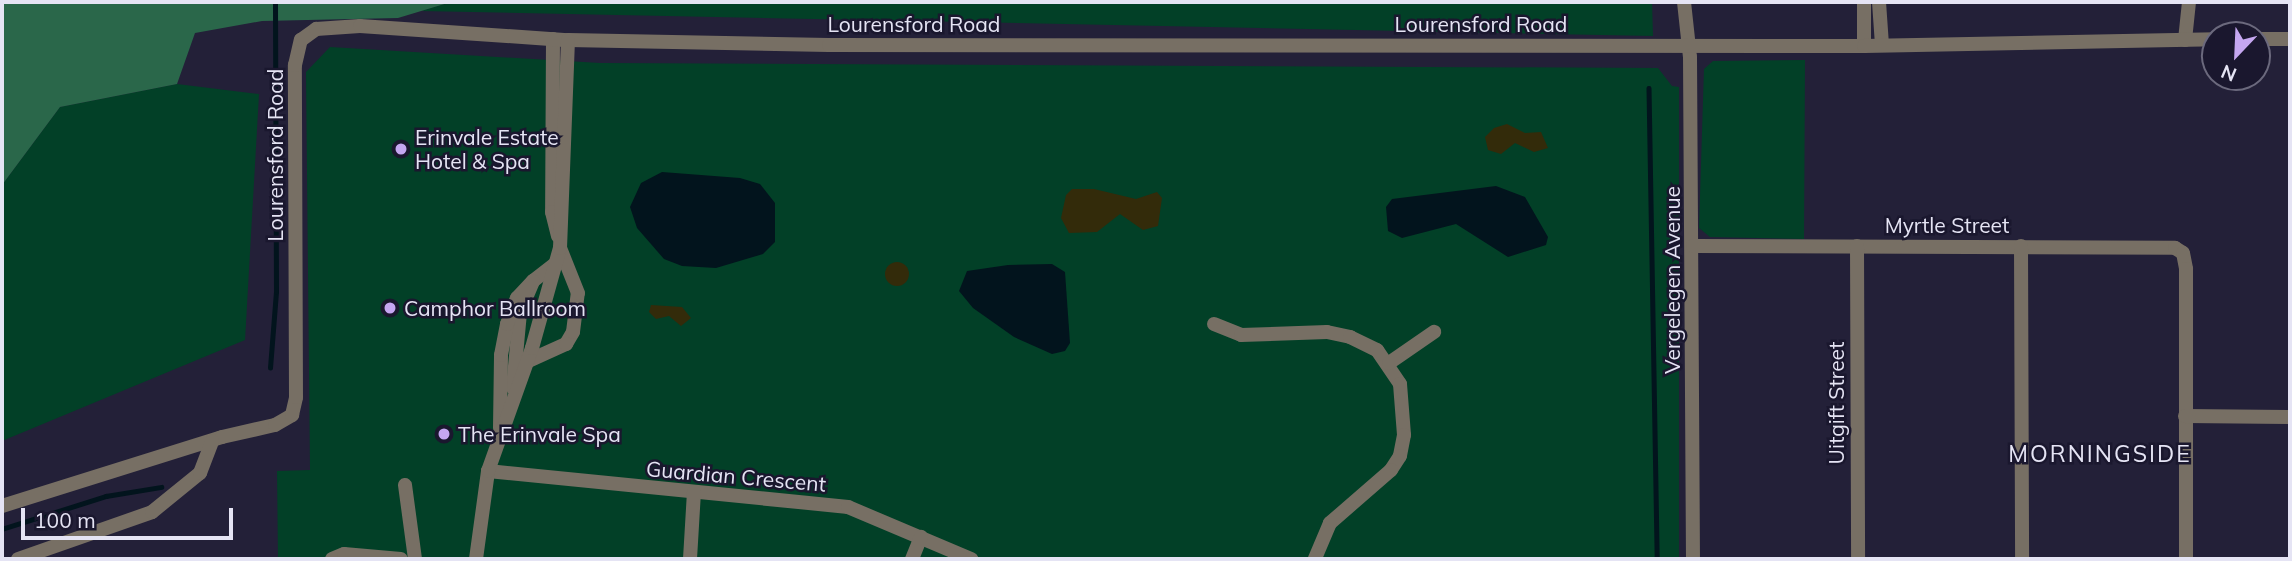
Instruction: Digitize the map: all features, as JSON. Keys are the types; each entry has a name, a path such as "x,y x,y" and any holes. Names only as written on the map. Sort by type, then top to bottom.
{"street":[{"name":"Vergelegen Avenue","path":"1684,2 1689,45 1693,246 1693,559"},
{"path":"1864,2 1864,46"},
{"path":"1879,2 1882,45"},
{"path":"2185,40 2189,2"},
{"name":"Lourensford Road","path":"2,506 212,441 285,422 295,408 295,65 301,40 316,29 360,26 568,40 829,45 1864,46 2201,40"},
{"path":"526,362 566,344 573,332 578,293 559,243 552,212 553,39"},
{"path":"2271,39 2290,39"},
{"path":"476,559 488,471 526,362 559,243 567,140 568,40"},
{"name":"Myrtle Street","path":"1693,246 2165,246 2183,253 2186,269 2185,416"},
{"name":"Uitgift Street","path":"1857,246 1858,559"},
{"path":"2021,246 2022,559"},
{"path":"500,437 502,346 517,298 555,263"},
{"path":"513,400 519,321 533,281"},
{"path":"1214,324 1241,335 1327,332 1350,337 1377,350 1389,363 1402,392 1400,456 1391,470 1330,523 1314,559"},
{"path":"1389,363 1434,331"},
{"path":"2186,559 2185,416 2290,417"},
{"path":"18,559 152,512 200,473 212,441"},
{"name":"Guardian Crescent","path":"488,471 848,507 971,559"},
{"path":"405,485 415,559"},
{"path":"690,559 694,492"},
{"path":"912,559 921,537"},
{"path":"332,559 344,554 401,559"}],"green space":[{"path":"2,2 451,2 398,18 262,21 195,33 177,84 60,107 2,185"},
{"path":"451,2 1652,2 1653,36 421,11"},
{"path":"330,47 600,63 1658,68 1672,86 1679,87 1679,559 278,559 277,471 310,470 306,72"},
{"path":"1805,60 1804,239 1710,237 1699,228 1704,69 1713,61"},
{"path":"177,84 259,94 245,340 2,441 2,185 60,107"}],"sand":[{"path":"1507,124 1525,133 1541,132 1548,148 1534,152 1515,143 1501,154 1488,150 1485,137 1494,128"},
{"path":"1072,189 1094,189 1136,199 1157,192 1162,198 1158,226 1143,230 1120,214 1097,232 1069,233 1061,218 1066,195"},
{"path":"897,262 905,266 909,274 905,282 897,286 889,282 885,274 889,266"},
{"path":"651,305 682,307 691,318 681,326 669,316 656,319 649,312"}],"water":[{"path":"662,172 740,178 760,184 775,203 775,242 763,254 716,268 682,266 664,259 637,228 630,207 641,183"},
{"path":"1496,186 1525,197 1548,237 1546,245 1508,257 1456,224 1402,238 1388,231 1386,207 1392,199"},
{"path":"1052,264 1065,272 1070,343 1065,351 1052,354 1014,337 973,308 959,291 967,271 1008,265"}],"waterway":[{"path":"270,368 276,292 275,2"},
{"path":"1649,88 1657,559"},
{"path":"2,529 106,496 161,487"}],"place":[{"name":"Erinvale Estate Hotel & Spa","path":"401,149"},
{"name":"Camphor Ballroom","path":"390,308"},
{"name":"The Erinvale Spa","path":"444,434"}],"district":[{"name":"MORNINGSIDE","path":"2100,454"}]}
